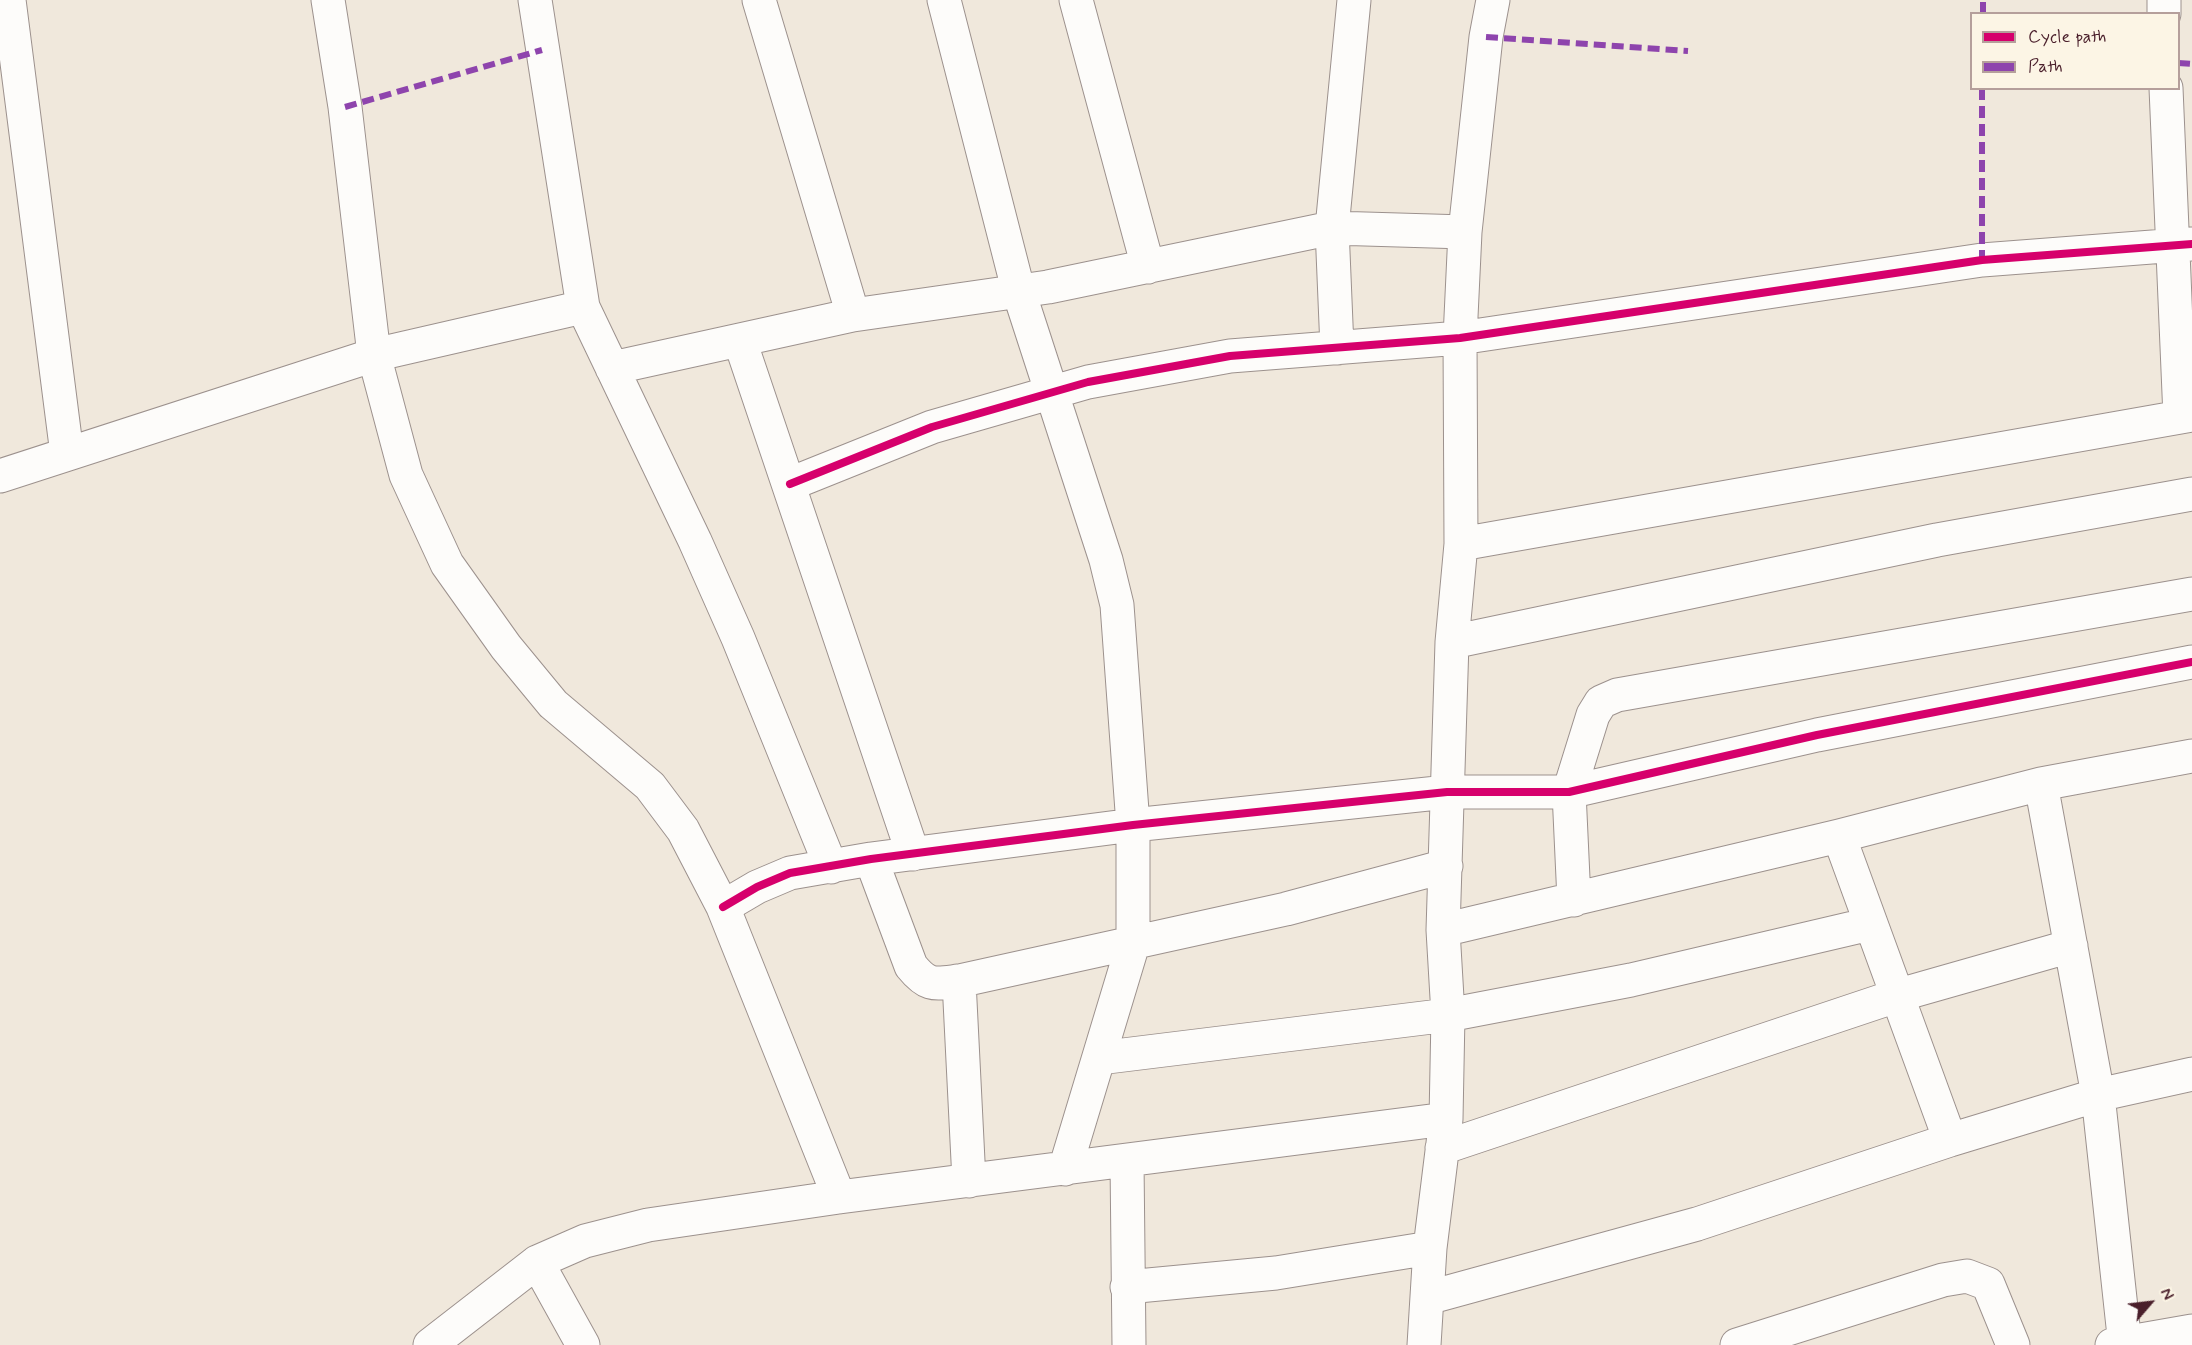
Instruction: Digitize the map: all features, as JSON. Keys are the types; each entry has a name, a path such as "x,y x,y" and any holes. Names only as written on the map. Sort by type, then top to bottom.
{"street":[{"path":"9,0 67,454"},
{"path":"328,0 345,107 374,355 406,475 447,564 506,647 553,704 650,786 683,830 723,907 839,1197"},
{"path":"535,0 583,307 695,541 738,638 831,867"},
{"path":"759,0 853,315"},
{"path":"944,0 1018,289 1106,560 1117,605 1133,825 1133,944 1065,1169"},
{"path":"1076,0 1148,267"},
{"path":"1337,348 1332,228 1354,0"},
{"path":"1424,1345 1430,1248 1444,1134 1448,1016 1443,930 1452,642 1461,544 1460,338 1465,232 1486,37 1493,0"},
{"path":"1461,544 2186,416 2183,244 2166,90"},
{"path":"612,368 853,315 1018,289 1048,287 1332,228 1465,232"},
{"path":"790,484 932,427 1088,382 1230,356 1460,338 1982,261 2183,244"},
{"path":"0,476 374,355 583,307"},
{"path":"740,341 913,854"},
{"path":"1452,642 1937,540 2192,494"},
{"path":"1574,900 1569,792 1593,714 1601,702 1617,695 2192,594"},
{"path":"723,907 757,887 790,873 871,859 1133,825 1447,792 1569,792 1817,735 2192,662"},
{"path":"1443,930 1839,836 2041,784 2192,756"},
{"path":"2041,784 2098,1095 2121,1344 2192,1331"},
{"path":"1839,836 1870,924 1899,995 1950,1140"},
{"path":"871,859 911,966 921,979 933,984 959,981 1286,909 1446,866"},
{"path":"1099,1058 1448,1016 1631,980 1870,924"},
{"path":"430,1345 537,1262 585,1241 648,1225 839,1197 1127,1161 1444,1134 1899,995 2071,946"},
{"path":"959,981 969,1181"},
{"path":"1427,1298 1697,1224 1950,1140 2098,1095 2192,1074"},
{"path":"1127,1161 1129,1345"},
{"path":"1127,1287 1276,1273 1430,1248"},
{"path":"537,1262 583,1345"},
{"path":"1737,1345 1943,1280 1967,1275 1988,1284 2013,1345"}],"marked path":[{"path":"1983,0 1983,12"},
{"path":"1486,37 1688,51"},
{"path":"345,107 542,50"},
{"path":"2180,63 2192,64"},
{"path":"1982,90 1982,260"}],"cycle path":[{"path":"790,484 932,427 1088,382 1230,356 1460,338 1982,260 2192,244"},
{"path":"723,907 757,887 790,873 871,859 1133,825 1447,792 1569,792 1817,735 2192,662"}]}
